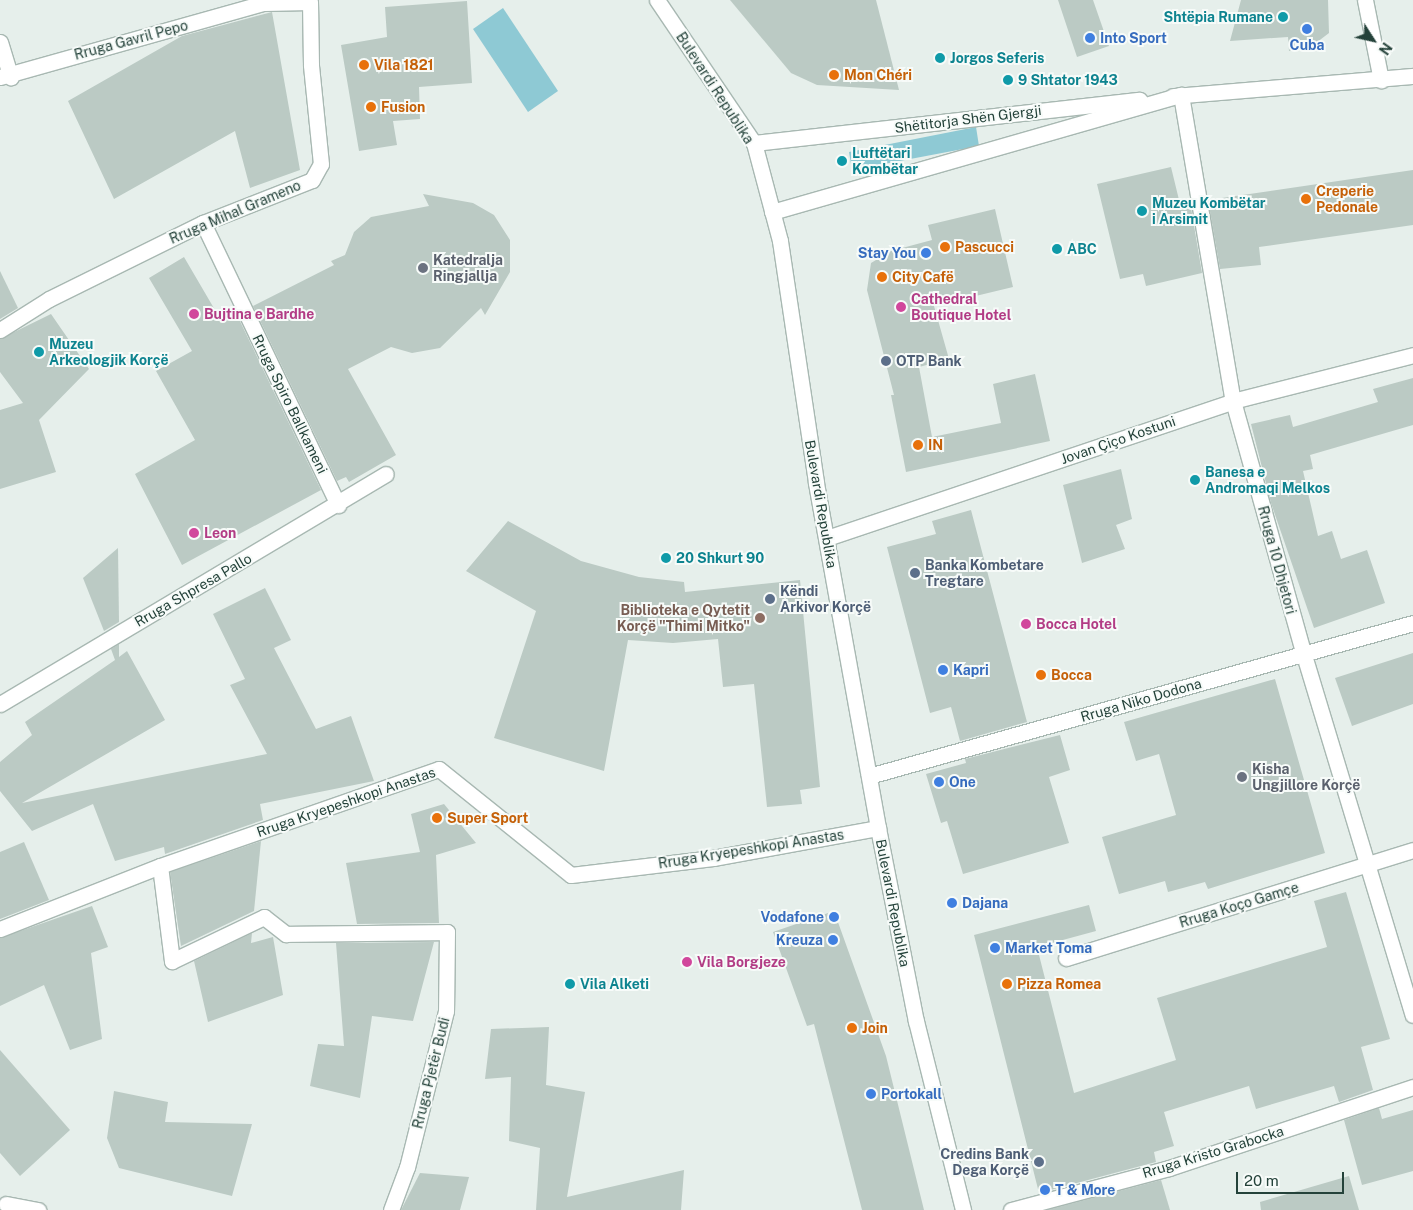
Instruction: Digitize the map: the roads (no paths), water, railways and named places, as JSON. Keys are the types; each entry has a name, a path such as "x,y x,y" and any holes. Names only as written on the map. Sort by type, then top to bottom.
{"street":[{"name":"Bulevardi Republika","path":"657,0 754,143 772,212 878,828 916,1020 963,1210"},
{"path":"1365,0 1381,80"},
{"name":"Rruga Gavril Pepo","path":"4,79 45,63 263,1 311,1"},
{"name":"Rruga Mihal Grameno","path":"0,330 49,299 203,223 312,180 321,164 311,65 311,1"},
{"path":"0,42 4,79"},
{"name":"Shëtitorja Shën Gjergji","path":"754,143 1181,95 1413,76"},
{"name":"Shëtitorja Shën Gjergji","path":"772,212 1181,95"},
{"name":"Rruga 10 Dhjetori","path":"1181,95 1233,401 1304,655 1366,866 1413,1015"},
{"name":"Rruga Spiro Ballkameni","path":"203,223 338,504"},
{"name":"Jovan Çiço Kostuni","path":"827,538 1233,401 1413,355"},
{"name":"Rruga Shpresa Pallo","path":"0,704 386,474"},
{"name":"Rruga Niko Dodona","path":"869,776 1413,623"},
{"name":"Rruga Kryepeshkopi Anastas","path":"0,929 160,866 439,769 572,875 713,858 878,828"},
{"name":"Rruga Koço Gamçe","path":"1066,958 1413,850"},
{"name":"Rruga Pjetër Budi","path":"160,866 172,961 264,917 286,934 447,932 446,1011 407,1167 391,1210"},
{"name":"Rruga Kristo Grabocka","path":"1011,1210 1169,1168 1413,1087"},
{"path":"5,1203 38,1210"}],"water":[{"path":"503,8 558,91 528,112 473,29"},
{"path":"976,127 979,146 852,170 849,152"}],"place":[{"name":"Shtëpia Rumane","path":"1283,17"},
{"name":"Cuba","path":"1307,29"},
{"name":"Into Sport","path":"1090,38"},
{"name":"Jorgos Seferis","path":"940,58"},
{"name":"Vila 1821","path":"364,65"},
{"name":"Mon Chéri","path":"834,75"},
{"name":"9 Shtator 1943","path":"1008,80"},
{"name":"Fusion","path":"371,107"},
{"name":"Luftëtari Kombëtar","path":"842,161"},
{"name":"Creperie Pedonale","path":"1306,199"},
{"name":"Muzeu Kombëtar i Arsimit","path":"1142,211"},
{"name":"Pascucci","path":"945,247"},
{"name":"ABC","path":"1057,249"},
{"name":"Stay You","path":"926,253"},
{"name":"Katedralja Ringjallja","path":"423,268"},
{"name":"City Cafë","path":"882,277"},
{"name":"Cathedral Boutique Hotel","path":"901,307"},
{"name":"Bujtina e Bardhe","path":"194,314"},
{"name":"Muzeu Arkeologjik Korçë","path":"39,352"},
{"name":"OTP Bank","path":"886,361"},
{"name":"IN","path":"918,445"},
{"name":"Banesa e Andromaqi Melkos","path":"1195,480"},
{"name":"Leon","path":"194,533"},
{"name":"20 Shkurt 90","path":"666,558"},
{"name":"Banka Kombetare Tregtare","path":"915,573"},
{"name":"Këndi Arkivor Korçë","path":"770,599"},
{"name":"Biblioteka e Qytetit Korçë \"Thimi Mitko\"","path":"760,618"},
{"name":"Bocca Hotel","path":"1026,624"},
{"name":"Kapri","path":"943,670"},
{"name":"Bocca","path":"1041,675"},
{"name":"Kisha Ungjillore Korçë","path":"1242,777"},
{"name":"One","path":"939,782"},
{"name":"Super Sport","path":"437,818"},
{"name":"Dajana","path":"952,903"},
{"name":"Vodafone","path":"834,917"},
{"name":"Kreuza","path":"833,940"},
{"name":"Market Toma","path":"995,948"},
{"name":"Vila Borgjeze","path":"687,962"},
{"name":"Vila Alketi","path":"570,984"},
{"name":"Pizza Romea","path":"1007,984"},
{"name":"Join","path":"852,1028"},
{"name":"Portokall","path":"871,1094"},
{"name":"Credins Bank Dega Korçë","path":"1039,1162"},
{"name":"T & More","path":"1045,1190"}]}
